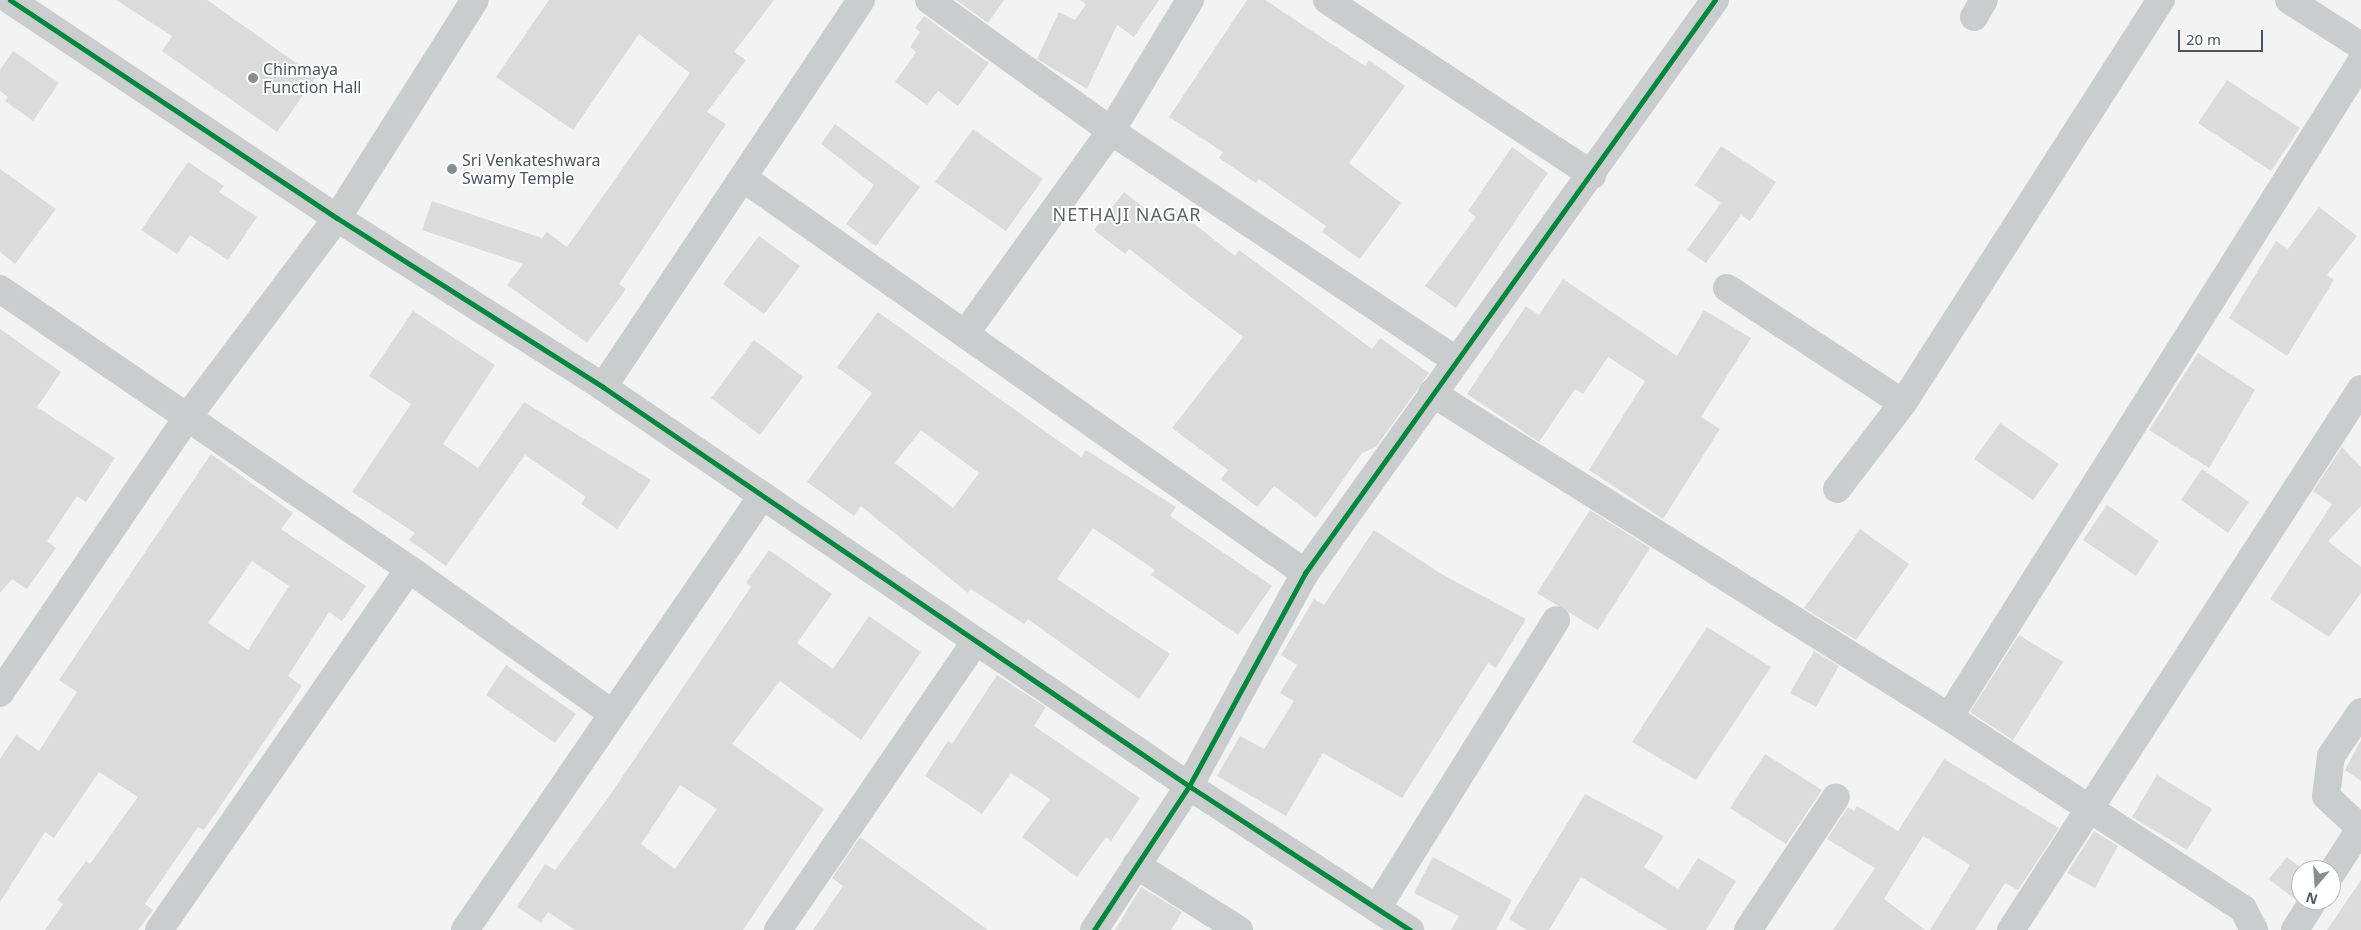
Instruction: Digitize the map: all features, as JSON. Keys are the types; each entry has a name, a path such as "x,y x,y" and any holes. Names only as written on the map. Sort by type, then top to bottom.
{"street":[{"path":"10,0 337,218 603,387 1189,786 1410,930"},
{"path":"0,693 186,419 337,218 475,0"},
{"path":"603,387 861,0"},
{"path":"929,0 1111,131 1456,360"},
{"path":"965,334 1111,131 1190,0"},
{"path":"1327,0 1592,175"},
{"path":"1094,930 1189,786 1305,573 1432,393 1592,175 1715,0"},
{"path":"1837,489 1904,402 2161,0"},
{"path":"2290,0 2361,46"},
{"path":"1949,717 2361,62"},
{"path":"743,178 1305,573"},
{"path":"1727,288 1904,402"},
{"path":"0,289 186,419 408,568 613,714"},
{"path":"2011,930 2085,809 2361,389"},
{"path":"1432,393 1949,717 2085,809 2243,909 2254,930"},
{"path":"464,930 762,496"},
{"path":"159,930 408,568"},
{"path":"1377,908 1556,620"},
{"path":"778,930 976,641"},
{"path":"2340,860 2361,829 2326,796 2331,756 2361,712"},
{"path":"1748,930 1836,797"},
{"path":"1136,865 1239,930"},
{"path":"2295,930 2308,910"}],"building":[{"path":"116,0 207,0 316,77 277,132 162,51 172,36"},
{"path":"549,0 774,0 734,52 746,60 707,112 726,124 619,284 626,289 587,343 507,285 523,264 422,230 432,201 542,238 547,232 567,247 690,73 639,34 573,130 496,77"},
{"path":"956,0 1004,0 988,23"},
{"path":"1080,0 1159,0 1134,37 1117,25 1087,89 1037,59 1059,12 1075,20 1086,4"},
{"path":"1247,0 1265,0 1365,66 1369,60 1405,86 1349,163 1401,203 1360,259 1322,232 1326,226 1259,179 1256,183 1219,158 1223,152 1169,117"},
{"path":"924,16 989,63 958,106 938,91 927,105 895,82 916,52 910,47 920,32 915,28"},
{"path":"13,51 59,83 33,121 5,101 8,97 0,91 0,70"},
{"path":"2227,80 2300,128 2271,171 2198,123"},
{"path":"835,124 920,187 876,246 846,224 874,185 821,144"},
{"path":"973,129 1043,179 1006,231 935,182"},
{"path":"1721,146 1776,182 1750,221 1741,215 1706,263 1687,250 1721,203 1695,185"},
{"path":"1512,147 1548,173 1456,308 1425,286 1476,217 1468,211"},
{"path":"188,162 224,186 219,192 257,217 228,260 190,235 177,254 141,230"},
{"path":"0,169 56,209 15,264 0,252"},
{"path":"1124,192 1162,222 1174,208 1235,256 1239,250 1372,349 1380,338 1429,373 1376,447 1362,453 1316,518 1274,486 1257,507 1221,479 1228,470 1172,428 1243,337 1129,249 1125,254 1094,230"},
{"path":"2319,207 2357,236 2327,275 2334,280 2287,356 2229,318 2276,241 2288,249"},
{"path":"759,236 800,266 764,314 723,284"},
{"path":"1563,279 1677,356 1704,310 1751,338 1701,417 1720,429 1663,519 1589,470 1645,381 1608,357 1583,394 1575,389 1539,442 1467,394 1526,306 1539,315"},
{"path":"413,311 495,365 443,444 478,468 524,402 651,480 617,529 581,504 586,497 525,455 446,566 409,540 415,533 352,492 411,404 369,376"},
{"path":"878,312 1081,457 1086,450 1176,507 1170,516 1272,586 1238,635 1151,575 1155,570 1093,528 1057,579 1170,654 1139,699 1028,619 1024,624 971,589 968,593 861,506 854,516 807,482 872,393 837,367","holes":["921,430 979,473 953,508 895,463"]},
{"path":"0,329 61,372 37,407 115,458 86,502 77,496 47,541 56,548 27,589 12,579 0,593"},
{"path":"754,340 803,377 760,435 711,398"},
{"path":"2198,353 2255,390 2209,468 2149,430"},
{"path":"2000,423 2059,464 2033,500 1974,459"},
{"path":"2342,447 2361,467 2361,506 2328,541 2361,567 2361,593 2329,637 2270,599 2332,504 2313,491"},
{"path":"211,454 293,513 281,529 366,586 342,621 329,612 288,676 302,686 204,830 198,827 145,904 153,910 138,930 45,930 63,904 57,900 86,861 90,864 138,797 99,772 54,838 45,832 0,902 0,759 16,735 39,751 77,692 59,680","holes":["252,561 289,586 248,650 208,623"]},
{"path":"2202,469 2249,502 2228,533 2181,500"},
{"path":"2107,505 2159,541 2136,576 2083,540"},
{"path":"1590,510 1650,548 1598,630 1537,593"},
{"path":"1860,529 1909,564 1856,640 1804,608"},
{"path":"1374,530 1443,575 1526,619 1496,668 1488,663 1402,798 1323,753 1286,816 1217,776 1240,736 1264,749 1294,701 1280,693 1297,665 1281,655 1314,599 1324,605"},
{"path":"769,550 832,594 797,643 833,669 869,616 921,652 861,740 780,681 732,744 824,809 743,930 575,930 548,912 541,923 517,907 545,864 555,870 608,798 751,587 746,583","holes":["680,785 717,809 675,869 641,844"]},
{"path":"1707,627 1771,667 1696,780 1632,742"},
{"path":"2019,635 2063,662 2013,740 1970,712"},
{"path":"1814,651 1839,666 1816,707 1790,693"},
{"path":"506,665 576,714 555,743 486,695"},
{"path":"997,675 1046,707 1034,726 1140,798 1111,841 1106,837 1077,877 1022,837 1050,799 1011,773 982,814 925,776 948,741 952,744"},
{"path":"2361,740 2361,781 2345,770"},
{"path":"1765,754 1822,790 1786,844 1730,808"},
{"path":"1944,759 2059,828 2018,890 2005,883 1975,930 1930,930 1970,865 1923,836 1884,899 1925,930 1833,930 1875,868 1827,839 1848,807 1854,811 1857,806 1898,831"},
{"path":"2157,775 2212,809 2187,850 2132,817"},
{"path":"1585,794 1664,836 1644,867 1678,889 1698,858 1736,881 1706,930 1668,930 1581,877 1549,930 1527,930 1509,919"},
{"path":"2094,831 2118,846 2095,888 2067,873"},
{"path":"860,837 988,930 813,930 843,886 832,878"},
{"path":"1433,857 1512,900 1496,930 1451,930 1459,916 1414,893"},
{"path":"2287,857 2291,860 2291,896 2269,879"},
{"path":"2361,880 2361,930 2327,930"},
{"path":"1141,887 1182,912 1171,930 1115,930"}],"cycle path":[{"path":"10,0 337,218 603,387 1189,786 1410,930"},
{"path":"1094,930 1189,786 1305,573 1715,0"}],"place":[{"name":"Chinmaya Function Hall","path":"253,78"},
{"name":"Sri Venkateshwara Swamy Temple","path":"452,169"}],"district":[{"name":"NETHAJI NAGAR","path":"1127,214"}]}
